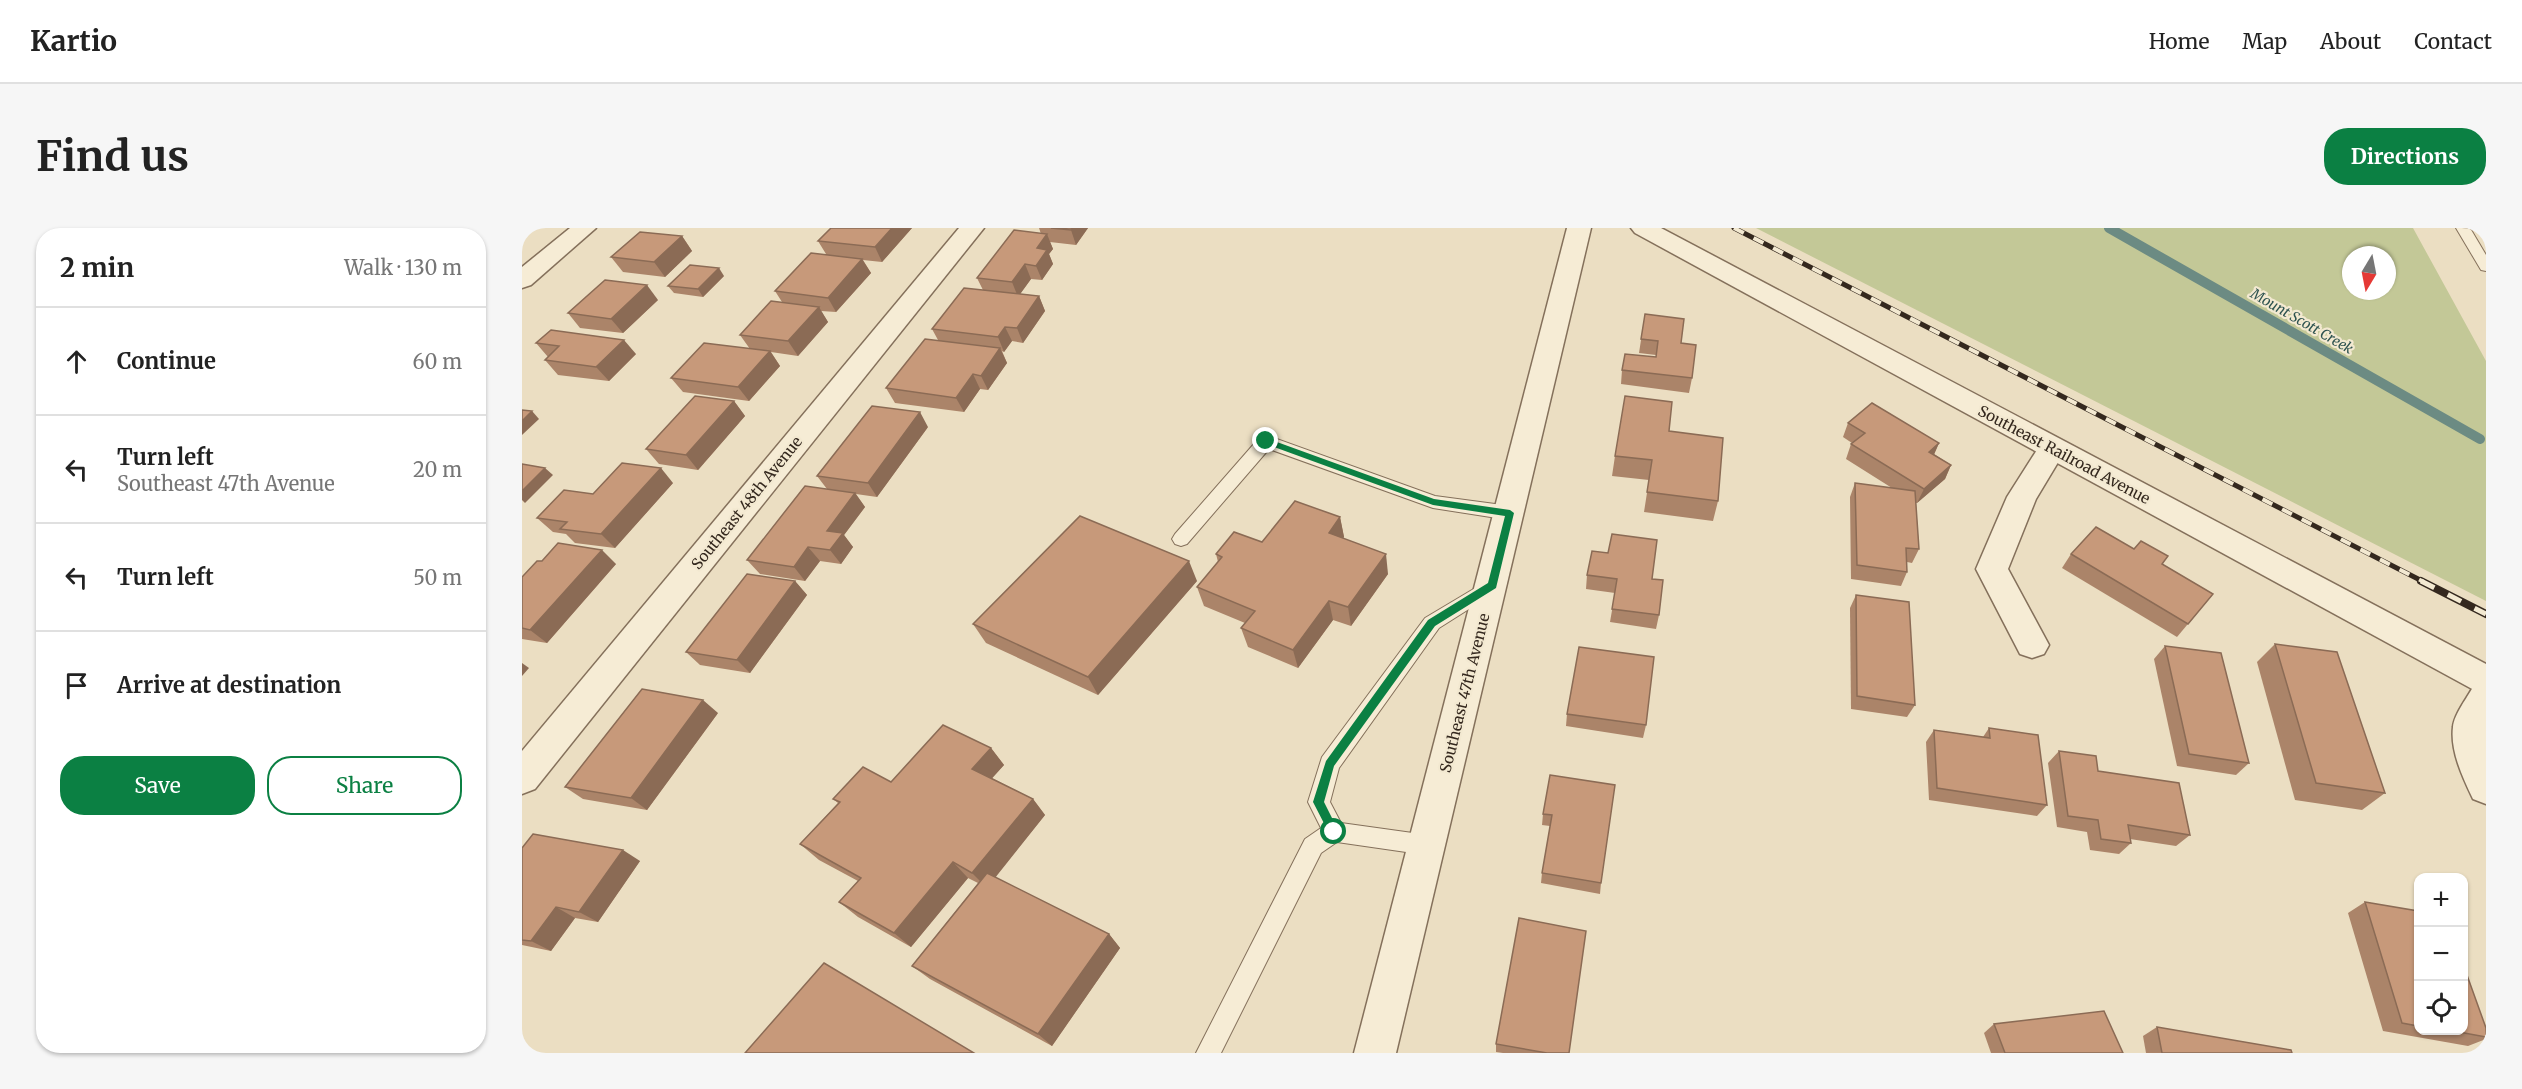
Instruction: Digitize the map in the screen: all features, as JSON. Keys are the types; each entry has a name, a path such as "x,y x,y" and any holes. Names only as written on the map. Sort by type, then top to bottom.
{"street":[{"path":"522,280 533,260 584,228"},
{"name":"Southeast 48th Avenue","path":"522,778 972,228"},
{"name":"Southeast 47th Avenue","path":"1375,1053 1579,228"},
{"name":"Southeast Railroad Avenue","path":"1643,228 2486,680"},
{"path":"2032,645 1992,569 2022,497 2052,449"},
{"path":"2486,694 2470,726 2473,754 2486,788"}],"lane":[{"path":"2463,228 2486,267"},
{"path":"1181,539 1266,441 1433,502 1510,513"},
{"path":"1334,832 1318,802 1329,764 1432,623 1492,585"},
{"path":"1208,1053 1313,846 1334,832 1427,845"}],"green space":[{"path":"1756,228 2413,228 2486,361 2486,601"}],"building":[{"path":"831,228 892,228 875,247 818,241"},
{"path":"1014,230 1047,234 1037,248 1047,250 1036,266 1025,264 1012,282 977,278"},
{"path":"640,232 682,236 654,262 611,257"},
{"path":"811,253 862,259 828,298 775,291"},
{"path":"690,265 719,268 698,289 668,286"},
{"path":"605,280 647,285 611,319 568,313"},
{"path":"964,288 1039,296 1017,328 1005,327 998,337 932,329"},
{"path":"771,301 819,307 788,341 740,335"},
{"path":"1645,314 1684,319 1681,343 1696,345 1692,378 1622,370 1625,354 1656,357 1658,341 1641,339"},
{"path":"551,330 624,340 596,367 545,360 559,346 536,343"},
{"path":"925,339 1000,348 981,376 973,374 956,398 886,388"},
{"path":"704,343 770,351 738,387 671,378"},
{"path":"695,396 734,401 686,455 646,449"},
{"path":"1625,396 1672,402 1669,431 1723,438 1718,501 1647,492 1652,460 1615,456"},
{"path":"1872,403 1939,443 1929,452 1951,465 1924,489 1851,444 1865,433 1848,423"},
{"path":"872,406 920,412 868,483 817,476"},
{"path":"522,410 532,411 522,421"},
{"path":"622,463 661,468 601,534 560,529 567,522 537,518 564,490 593,494"},
{"path":"522,464 545,468 522,491"},
{"path":"1855,483 1915,491 1919,549 1906,548 1907,572 1857,565"},
{"path":"805,486 855,493 827,531 843,533 830,550 808,547 794,567 747,560"},
{"path":"1295,501 1340,517 1329,533 1386,554 1348,607 1329,601 1293,650 1241,628 1255,611 1197,587 1222,557 1216,554 1234,532 1262,542"},
{"path":"1080,516 1189,561 1088,677 973,624"},
{"path":"2096,527 2134,549 2141,541 2168,556 2162,564 2213,594 2188,624 2071,554"},
{"path":"1612,534 1657,540 1652,579 1663,580 1659,615 1612,609 1617,579 1587,575 1592,551 1608,553"},
{"path":"558,543 602,550 530,630 522,628 522,577 537,561 542,561"},
{"path":"747,574 795,581 737,660 686,652"},
{"path":"1856,595 1909,602 1915,705 1857,696"},
{"path":"2275,644 2337,652 2385,793 2316,783"},
{"path":"2165,646 2221,653 2249,763 2189,754"},
{"path":"1579,647 1654,657 1646,725 1567,714"},
{"path":"642,689 703,700 631,798 565,787"},
{"path":"943,725 991,748 972,769 1033,799 972,873 953,862 894,933 839,902 861,878 800,844 840,802 833,799 863,767 891,782"},
{"path":"1989,728 2038,735 2047,805 1937,788 1934,730 1990,738"},
{"path":"2059,751 2096,756 2098,771 2179,783 2190,835 2128,825 2131,843 2101,839 2098,820 2068,816"},
{"path":"1550,775 1615,785 1601,883 1542,873 1552,815 1543,814"},
{"path":"533,834 623,850 579,912 556,907 531,941 522,940 522,848"},
{"path":"987,873 1109,934 1038,1034 912,966"},
{"path":"2365,902 2414,910 2414,1025 2402,1023"},
{"path":"1519,918 1586,931 1569,1053 1547,1053 1496,1044"},
{"path":"824,963 974,1053 745,1053"},
{"path":"2468,978 2486,1028 2486,1037 2468,1034"},
{"path":"2104,1011 2123,1053 2005,1053 1994,1024"},
{"path":"2157,1027 2291,1050 2292,1053 2162,1053"}],"waterway":[{"name":"Mount Scott Creek","path":"2109,228 2480,439"}],"railway":[{"path":"1734,228 2424,582"},
{"path":"2421,581 2486,614"}],"route":[{"path":"1266,441 1433,502 1510,513 1492,585 1432,623 1329,764 1318,802 1334,832"}]}
